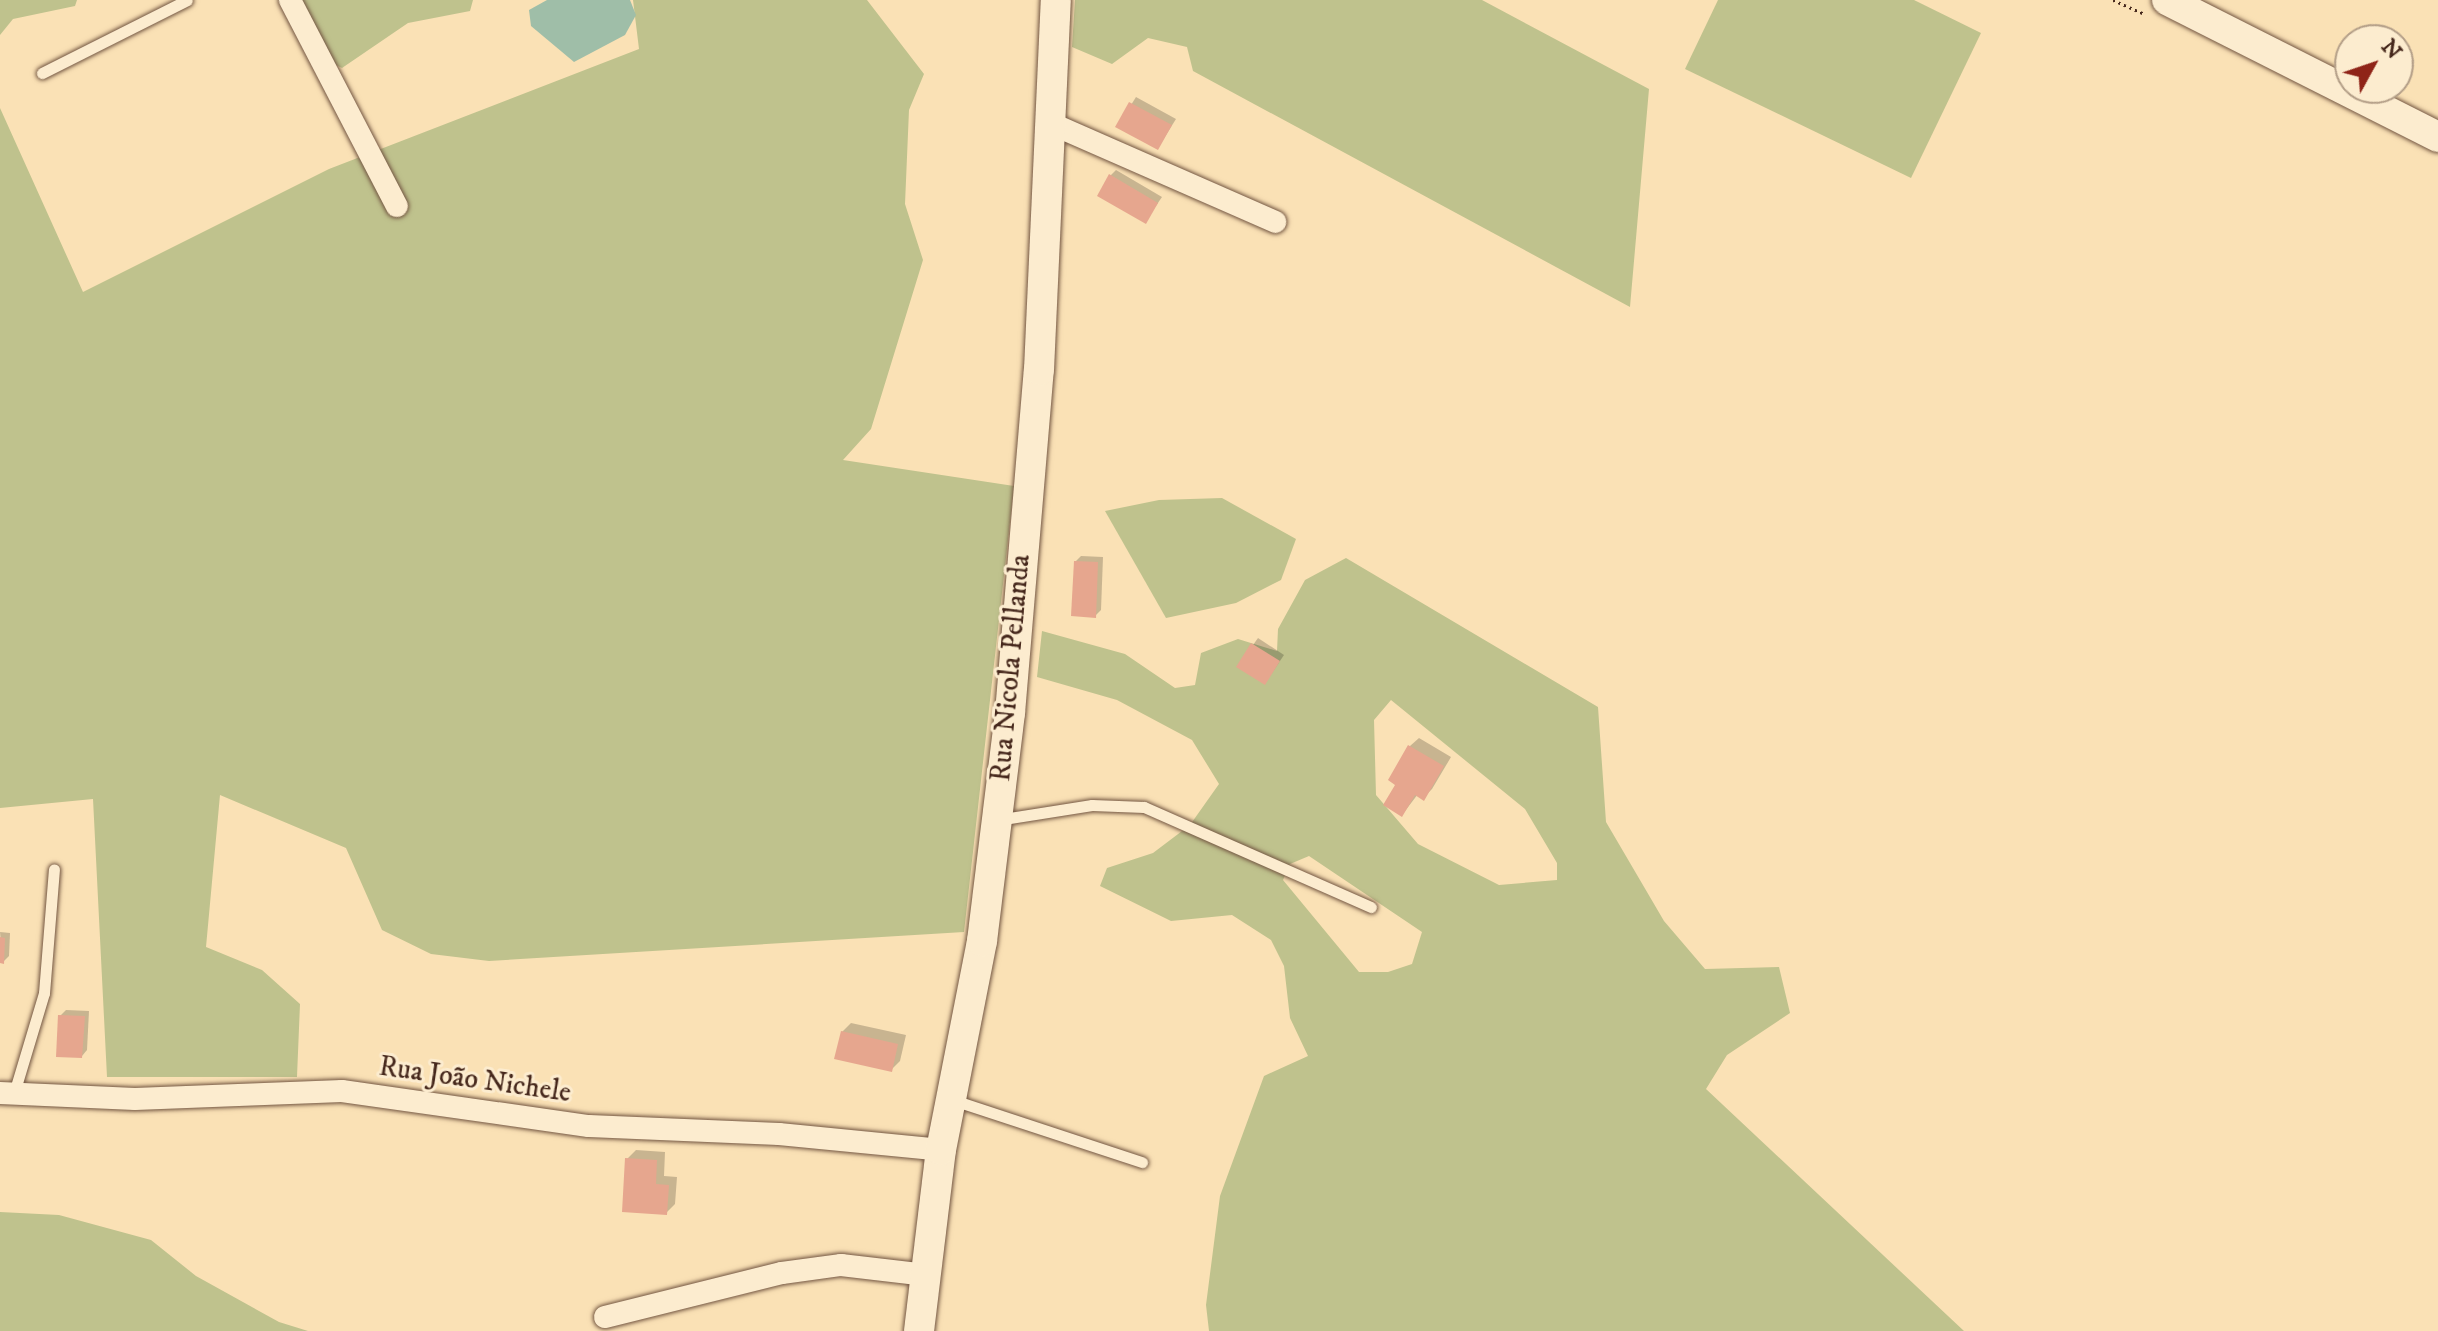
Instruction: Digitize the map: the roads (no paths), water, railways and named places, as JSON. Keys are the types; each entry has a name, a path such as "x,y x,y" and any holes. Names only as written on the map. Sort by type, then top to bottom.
{"main road":[{"name":"Rua Nicola Pellanda","path":"919,1331 941,1150 982,941 997,820 1039,370 1056,0"},
{"path":"2167,0 2438,137"}],"street":[{"path":"290,0 397,206"},
{"path":"1050,123 1275,222"},
{"name":"Rua João Nichele","path":"7,1093 135,1099 342,1091 589,1126 779,1134 941,1150"},
{"path":"605,1317 782,1273 841,1265 926,1275"}],"lane":[{"path":"42,73 187,0"},
{"path":"997,820 1092,805 1144,807 1269,858 1371,907"},
{"path":"7,1093 44,993 54,869"},
{"path":"953,1100 1142,1162"}]}
